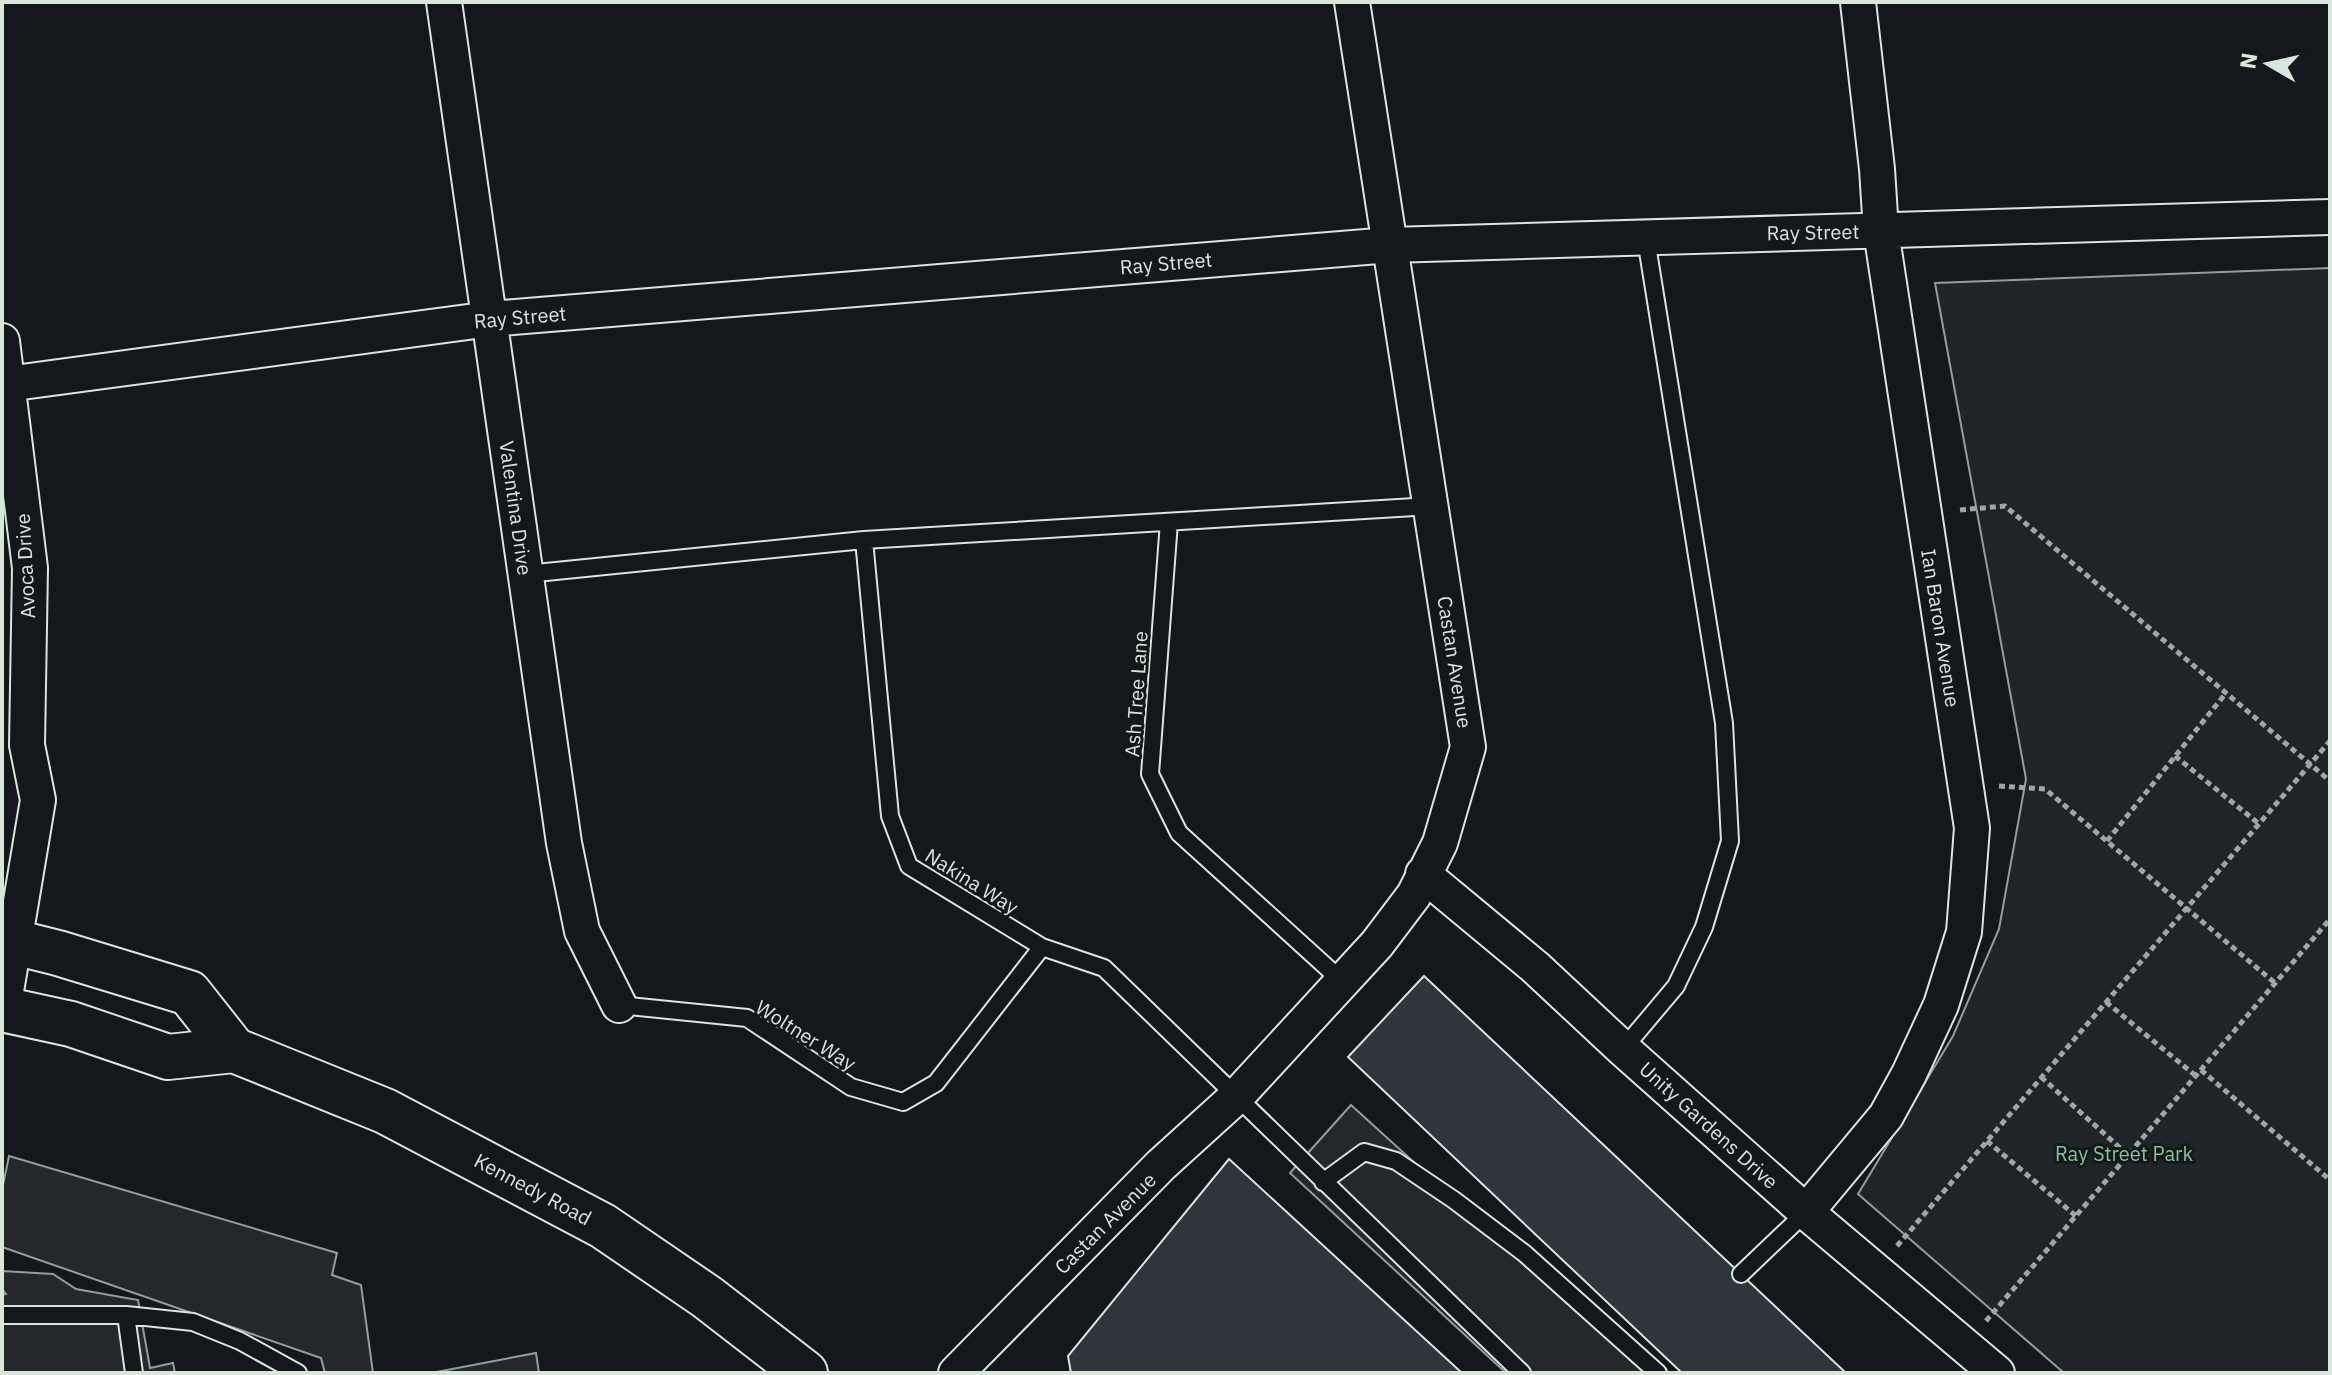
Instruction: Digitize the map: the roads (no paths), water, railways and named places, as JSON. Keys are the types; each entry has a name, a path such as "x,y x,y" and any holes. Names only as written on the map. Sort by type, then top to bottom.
{"main road":[{"name":"Kennedy Road","path":"7,940 189,993 234,1050"},
{"name":"Kennedy Road","path":"2,1013 71,1024 168,1057 234,1050 385,1111 603,1226 707,1297 805,1373"}],"street":[{"name":"Valentina Drive","path":"444,2 564,843 582,931 619,1005"},
{"name":"Castan Avenue","path":"956,1373 1161,1165 1236,1097 1377,944 1414,895 1440,843 1468,747 1352,2"},
{"name":"Ian Baron Avenue","path":"1806,1212 1886,1116 1941,1005 1964,932 1972,828 1881,231 1858,2"},
{"name":"Ray Street","path":"7,384 490,319 1390,245 2330,217"},
{"name":"Avoca Drive","path":"2,341 30,568 27,745 38,800 7,940 2,1013"},
{"path":"2,769 27,745"},
{"name":"Unity Gardens Drive","path":"1423,874 1535,967 1806,1212 1997,1373"}],"lane":[{"path":"1623,1049 1676,986 1704,927 1730,841 1724,723 1646,239"},
{"path":"526,574 864,540 1431,506"},
{"name":"Ash Tree Lane","path":"1169,522 1150,774 1179,833 1343,982"},
{"name":"Nakina Way","path":"864,540 890,816 909,866 1042,947 1104,968 1522,1373"},
{"name":"Woltner Way","path":"619,1005 747,1018 851,1087 903,1102 936,1083 1042,947"},
{"path":"1323,1182 1364,1152 1396,1161 1524,1253 1656,1364"},
{"path":"1741,1274 1806,1212"},
{"path":"2,1315 126,1315 193,1322 240,1341 298,1373"},
{"path":"126,1315 134,1373"}],"park label":[{"name":"Ray Street Park","path":"2124,1153"}]}
